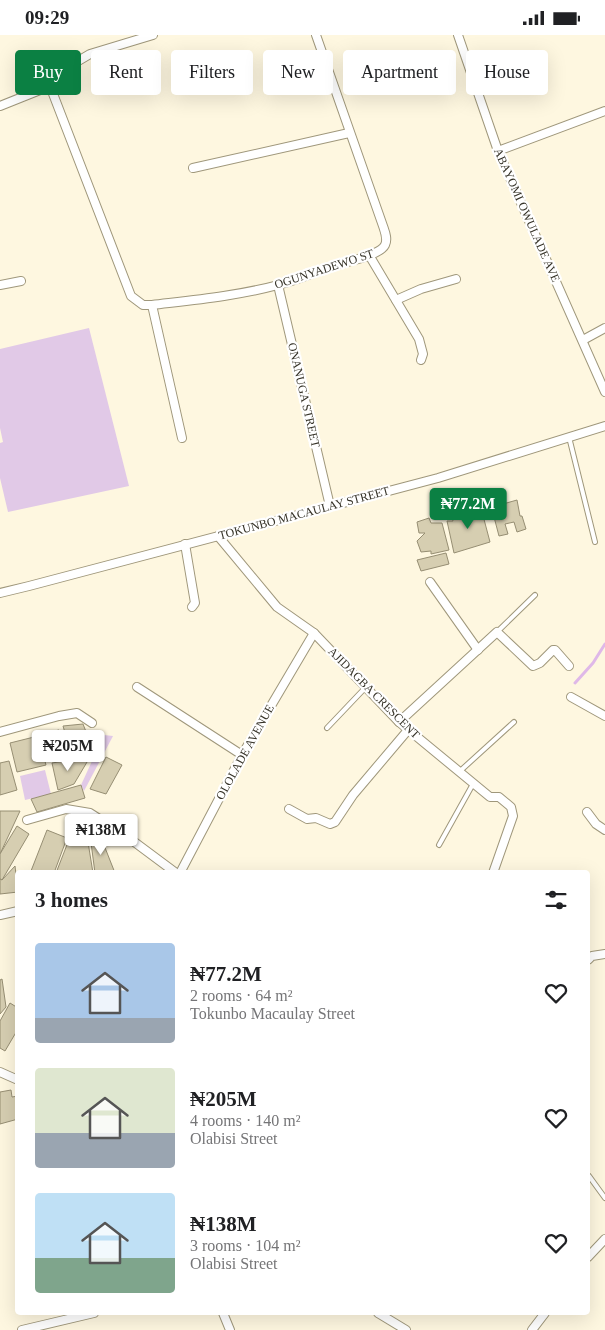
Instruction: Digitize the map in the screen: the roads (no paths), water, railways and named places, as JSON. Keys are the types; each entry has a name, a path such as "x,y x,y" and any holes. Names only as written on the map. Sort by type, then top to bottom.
{"street":[{"path":"81,58 90,53 153,35"},
{"path":"193,168 349,133 316,35"},
{"name":"ABAYOMI OWULADE AVE","path":"458,35 498,151 605,392"},
{"path":"0,106 29,95"},
{"path":"53,95 131,296 143,305 152,305 182,438"},
{"path":"498,151 605,111"},
{"name":"OGUNYADEWO ST","path":"152,305 213,297 278,285 381,250 386,245 386,237 349,133"},
{"path":"369,255 419,339 423,354 421,360"},
{"path":"396,300 421,289 456,279"},
{"path":"0,285 20,281"},
{"name":"ONANUGA STREET","path":"278,285 330,506"},
{"path":"583,340 605,328"},
{"name":"TOKUNBO MACAULAY STREET","path":"0,593 438,479 605,426"},
{"name":"AJIDAGBA CRESCENT","path":"218,536 277,607 314,633 399,722 490,797 499,797 511,807 513,816 494,870"},
{"path":"186,544 195,603 192,607"},
{"path":"430,583 478,650"},
{"path":"399,722 497,631 533,666 540,663 552,650 555,650 568,666"},
{"name":"OLOLADE AVENUE","path":"182,870 242,755 314,633"},
{"path":"136,687 242,755"},
{"path":"571,697 605,716"},
{"path":"0,732 77,713 92,723"},
{"path":"289,809 307,819 316,818 330,824 335,822 353,795 408,730"},
{"path":"27,820 66,809 90,813 129,838 172,870"},
{"path":"587,812 596,824 605,830"},
{"path":"0,915 15,912"},
{"path":"590,958 605,954"},
{"path":"0,1072 15,1079"},
{"path":"590,1255 605,1239"},
{"path":"22,1330 86,1315"},
{"path":"224,1315 230,1330"},
{"path":"381,1315 402,1329"},
{"path":"532,1330 543,1315"}],"lane":[{"path":"569,437 595,543"},
{"path":"497,631 535,595"},
{"path":"327,728 366,687"},
{"path":"459,772 514,722"},
{"path":"439,845 473,784"},
{"path":"590,1177 605,1198"}],"waterway":[{"path":"575,683 593,663 605,644"}]}
